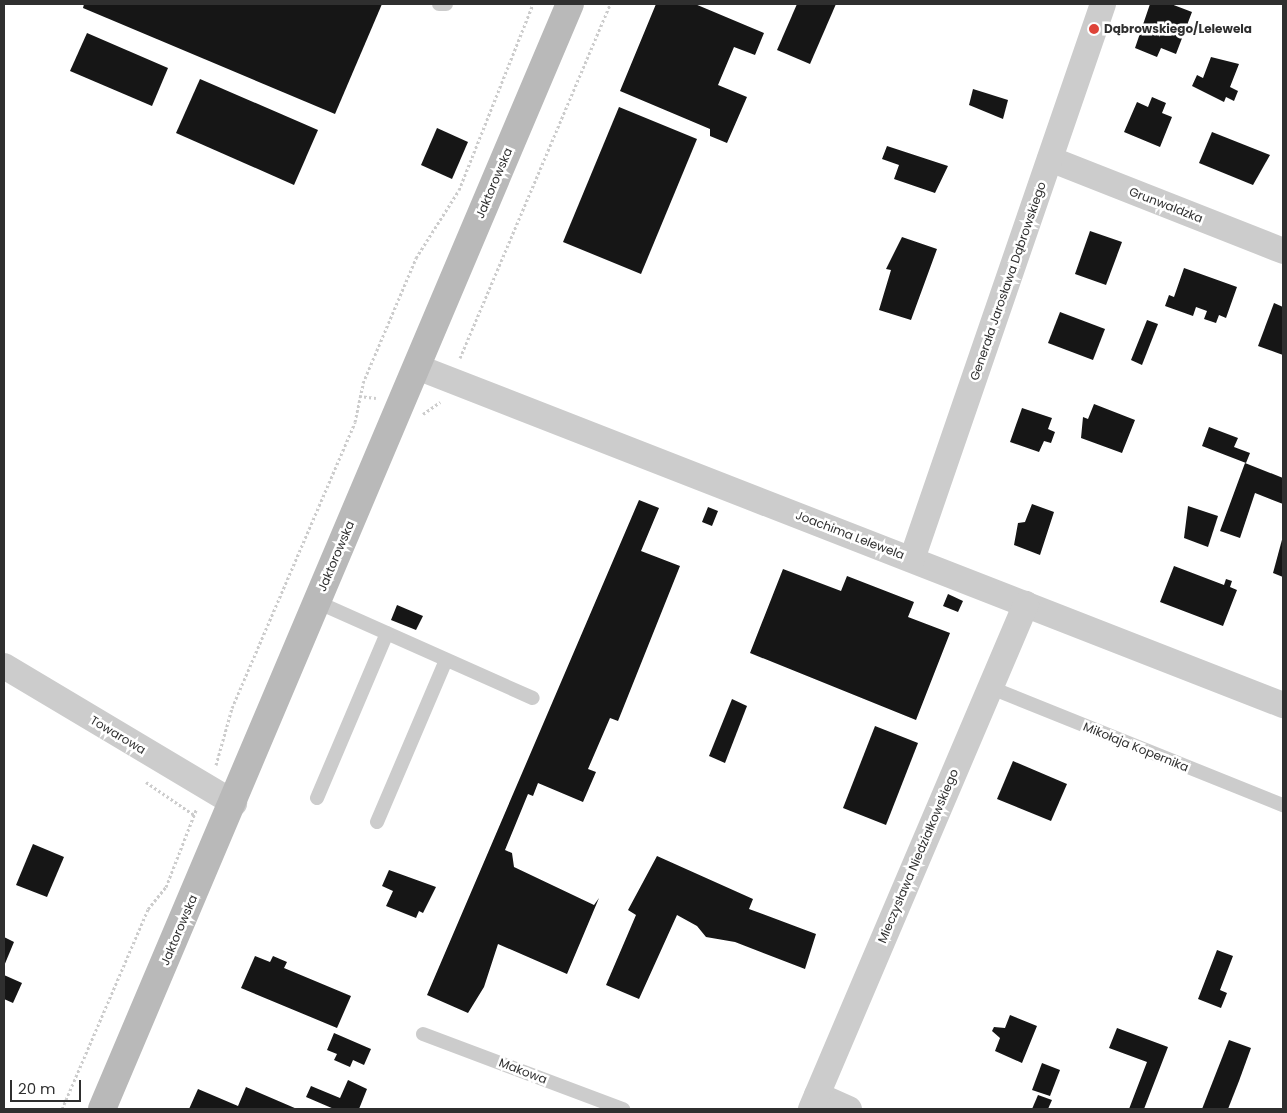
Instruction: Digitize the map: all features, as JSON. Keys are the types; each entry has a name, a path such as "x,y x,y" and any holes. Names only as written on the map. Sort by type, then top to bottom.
{"main road":[{"name":"Jaktorowska","path":"102,1109 234,803 416,366 570,4"}],"street":[{"name":"Generała Jarosława Dąbrowskiego","path":"912,559 1103,4"},
{"name":"Grunwaldzka","path":"1050,159 1283,251"},
{"name":"Joachima Lelewela","path":"416,366 1283,706"},
{"name":"Mieczysława Niedziałkowskiego","path":"814,1102 1026,604"},
{"name":"Towarowa","path":"4,666 234,803"},
{"path":"814,1102 849,1109"}],"lane":[{"path":"439,4 446,4"},
{"path":"317,602 533,698"},
{"path":"317,798 387,633"},
{"path":"377,822 446,660"},
{"name":"Mikołaja Kopernika","path":"989,688 1283,805"},
{"name":"Makowa","path":"423,1034 623,1109"}],"path":[{"path":"62,1109 148,909 166,887 206,787 232,708 355,422 362,383 416,258 459,190 533,4"},
{"path":"459,360 610,4"},
{"path":"186,811 194,815"}],"building":[{"path":"84,4 382,4 335,114 83,8"},
{"path":"656,4 695,4 764,33 755,55 734,47 718,85 747,97 727,143 710,136 710,129 620,91"},
{"path":"797,4 836,4 810,64 777,50"},
{"path":"1150,4 1171,4 1192,12 1176,54 1161,48 1157,57 1135,48"},
{"path":"87,33 168,68 152,106 70,71"},
{"path":"1211,57 1239,64 1230,87 1238,91 1234,101 1226,97 1224,102 1192,86 1197,75 1203,78"},
{"path":"200,79 318,130 294,185 176,133"},
{"path":"973,89 1008,100 1003,119 969,105"},
{"path":"1152,97 1166,103 1162,113 1172,117 1160,147 1124,132 1137,102 1148,107"},
{"path":"619,107 697,139 641,274 563,242"},
{"path":"437,128 468,142 452,179 421,165"},
{"path":"1212,132 1270,155 1253,185 1199,163"},
{"path":"887,146 948,166 935,193 894,179 899,165 882,159"},
{"path":"1090,231 1122,242 1106,285 1075,274"},
{"path":"902,237 937,249 911,320 879,310 891,270 886,269"},
{"path":"1184,268 1237,287 1226,318 1219,315 1216,323 1204,319 1207,311 1196,307 1193,316 1165,306 1169,295 1174,297"},
{"path":"1274,303 1283,307 1283,355 1258,346"},
{"path":"1060,312 1105,329 1093,360 1048,343"},
{"path":"1147,320 1158,324 1142,365 1131,360"},
{"path":"1094,404 1135,420 1122,453 1081,438 1083,417 1088,419"},
{"path":"1022,408 1052,418 1048,429 1055,432 1051,443 1044,441 1039,452 1010,442"},
{"path":"1209,427 1238,438 1234,447 1250,453 1246,463 1202,446"},
{"path":"1245,463 1283,478 1283,504 1255,493 1240,538 1220,531"},
{"path":"639,500 659,508 641,551 680,566 618,721 610,718 588,769 596,772 583,802 538,783 533,796 528,794 505,850 512,853 514,867 594,905 599,898 567,974 498,944 484,987 468,1013 427,995"},
{"path":"1032,504 1054,512 1040,555 1014,545 1018,523 1025,522"},
{"path":"1188,506 1218,516 1208,547 1184,538"},
{"path":"708,507 718,511 712,526 702,522"},
{"path":"1283,536 1283,577 1273,573"},
{"path":"1174,566 1224,585 1226,579 1232,581 1230,587 1237,590 1223,626 1160,602"},
{"path":"783,569 841,591 847,576 914,602 908,617 950,633 916,720 750,653"},
{"path":"948,594 963,601 958,612 943,606"},
{"path":"397,605 423,616 416,630 391,620"},
{"path":"732,699 747,706 725,763 709,756"},
{"path":"875,726 918,743 886,825 843,808"},
{"path":"1013,761 1067,784 1051,821 997,799"},
{"path":"33,844 64,857 47,897 16,885"},
{"path":"657,856 753,899 749,909 816,934 805,969 735,942 706,937 697,926 677,915 639,999 606,985 636,915 628,910"},
{"path":"389,870 436,887 423,913 419,911 416,918 386,906 393,891 382,886"},
{"path":"4,937 14,942 4,966"},
{"path":"1217,950 1233,956 1220,990 1227,993 1221,1008 1198,999"},
{"path":"255,956 270,962 273,956 287,962 284,968 351,996 337,1028 241,988"},
{"path":"4,975 22,983 13,1003 4,999"},
{"path":"1010,1015 1037,1026 1022,1063 995,1051 1000,1038 992,1031 994,1027 1005,1028"},
{"path":"1117,1028 1168,1047 1144,1109 1129,1109 1147,1062 1109,1048"},
{"path":"334,1033 371,1049 364,1065 353,1060 350,1067 334,1060 337,1054 327,1050"},
{"path":"1229,1040 1251,1048 1239,1081 1228,1109 1202,1109"},
{"path":"1042,1063 1060,1070 1050,1096 1032,1090"},
{"path":"348,1080 367,1089 359,1109 334,1109 306,1097 311,1086 340,1098"},
{"path":"246,1087 297,1109 189,1109 198,1089 238,1106"},
{"path":"1038,1095 1052,1100 1048,1109 1032,1109"}],"place":[{"name":"Dąbrowskiego/Lelewela","path":"1094,29"}]}
